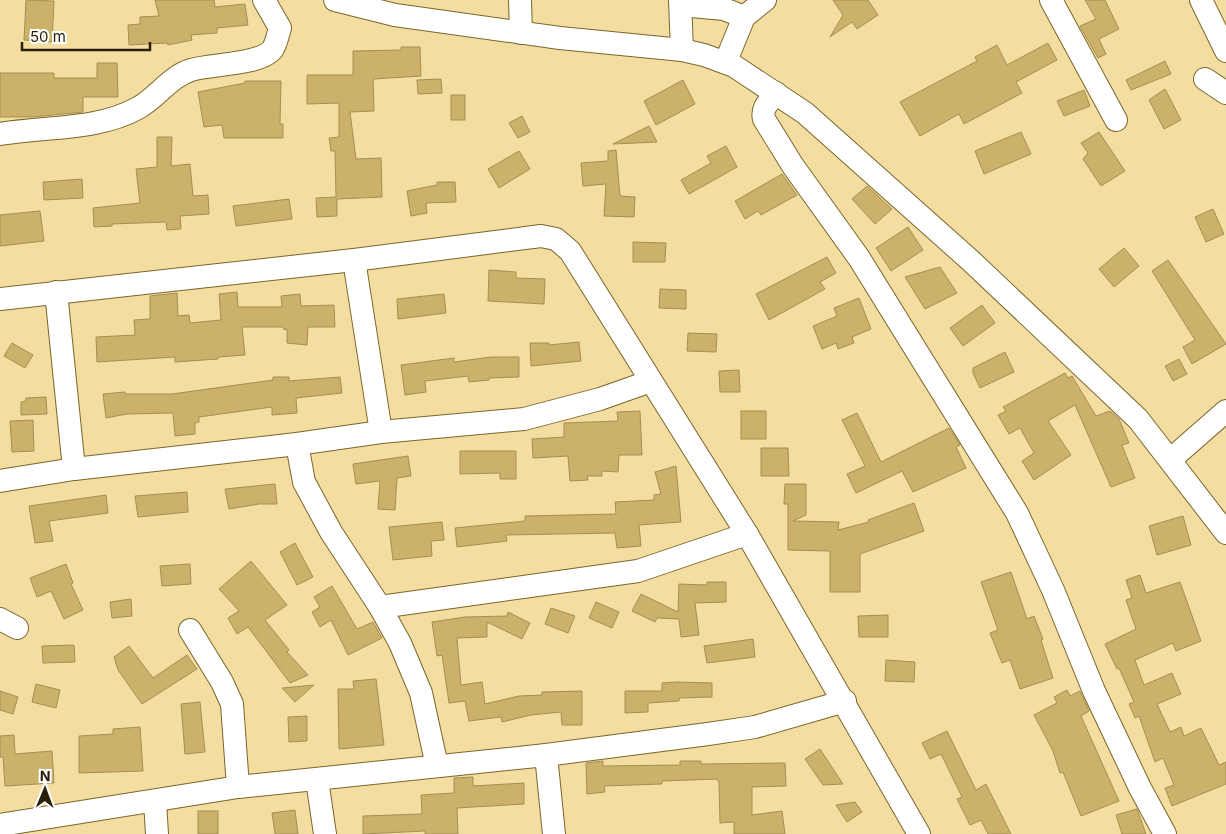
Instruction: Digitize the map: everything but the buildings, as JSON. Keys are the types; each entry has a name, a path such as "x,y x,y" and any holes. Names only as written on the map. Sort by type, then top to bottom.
{"street":[{"path":"0,134 49,130 110,120 139,107 170,82 189,70 259,58 272,50 280,28 264,0"},
{"path":"335,0 395,16 682,50 726,61 804,113 978,268 1138,419 1226,533"},
{"path":"520,0 521,32"},
{"path":"726,61 744,17 765,0"},
{"path":"1051,0 1116,120"},
{"path":"1200,0 1226,51"},
{"path":"682,50 681,2 724,9 744,17"},
{"path":"1206,79 1226,93"},
{"path":"776,94 765,108 763,113 764,119 793,166 858,258 1017,513 1053,590 1094,691 1140,788 1165,834"},
{"path":"0,299 354,260 541,236 556,238 570,251 747,534 845,701 919,834"},
{"path":"354,260 382,432"},
{"path":"56,292 74,469"},
{"path":"0,481 74,469 297,444 382,432 524,418 600,399 651,381"},
{"path":"1170,460 1226,411"},
{"path":"297,444 304,482 331,532 380,607 400,642 421,693 438,766"},
{"path":"380,607 638,570 747,534"},
{"path":"190,630 222,682 232,704 238,787"},
{"path":"0,825 155,802 238,787 546,755 756,727 845,701"},
{"path":"546,755 554,834"},
{"path":"318,780 325,834"},
{"path":"155,802 157,834"}]}
